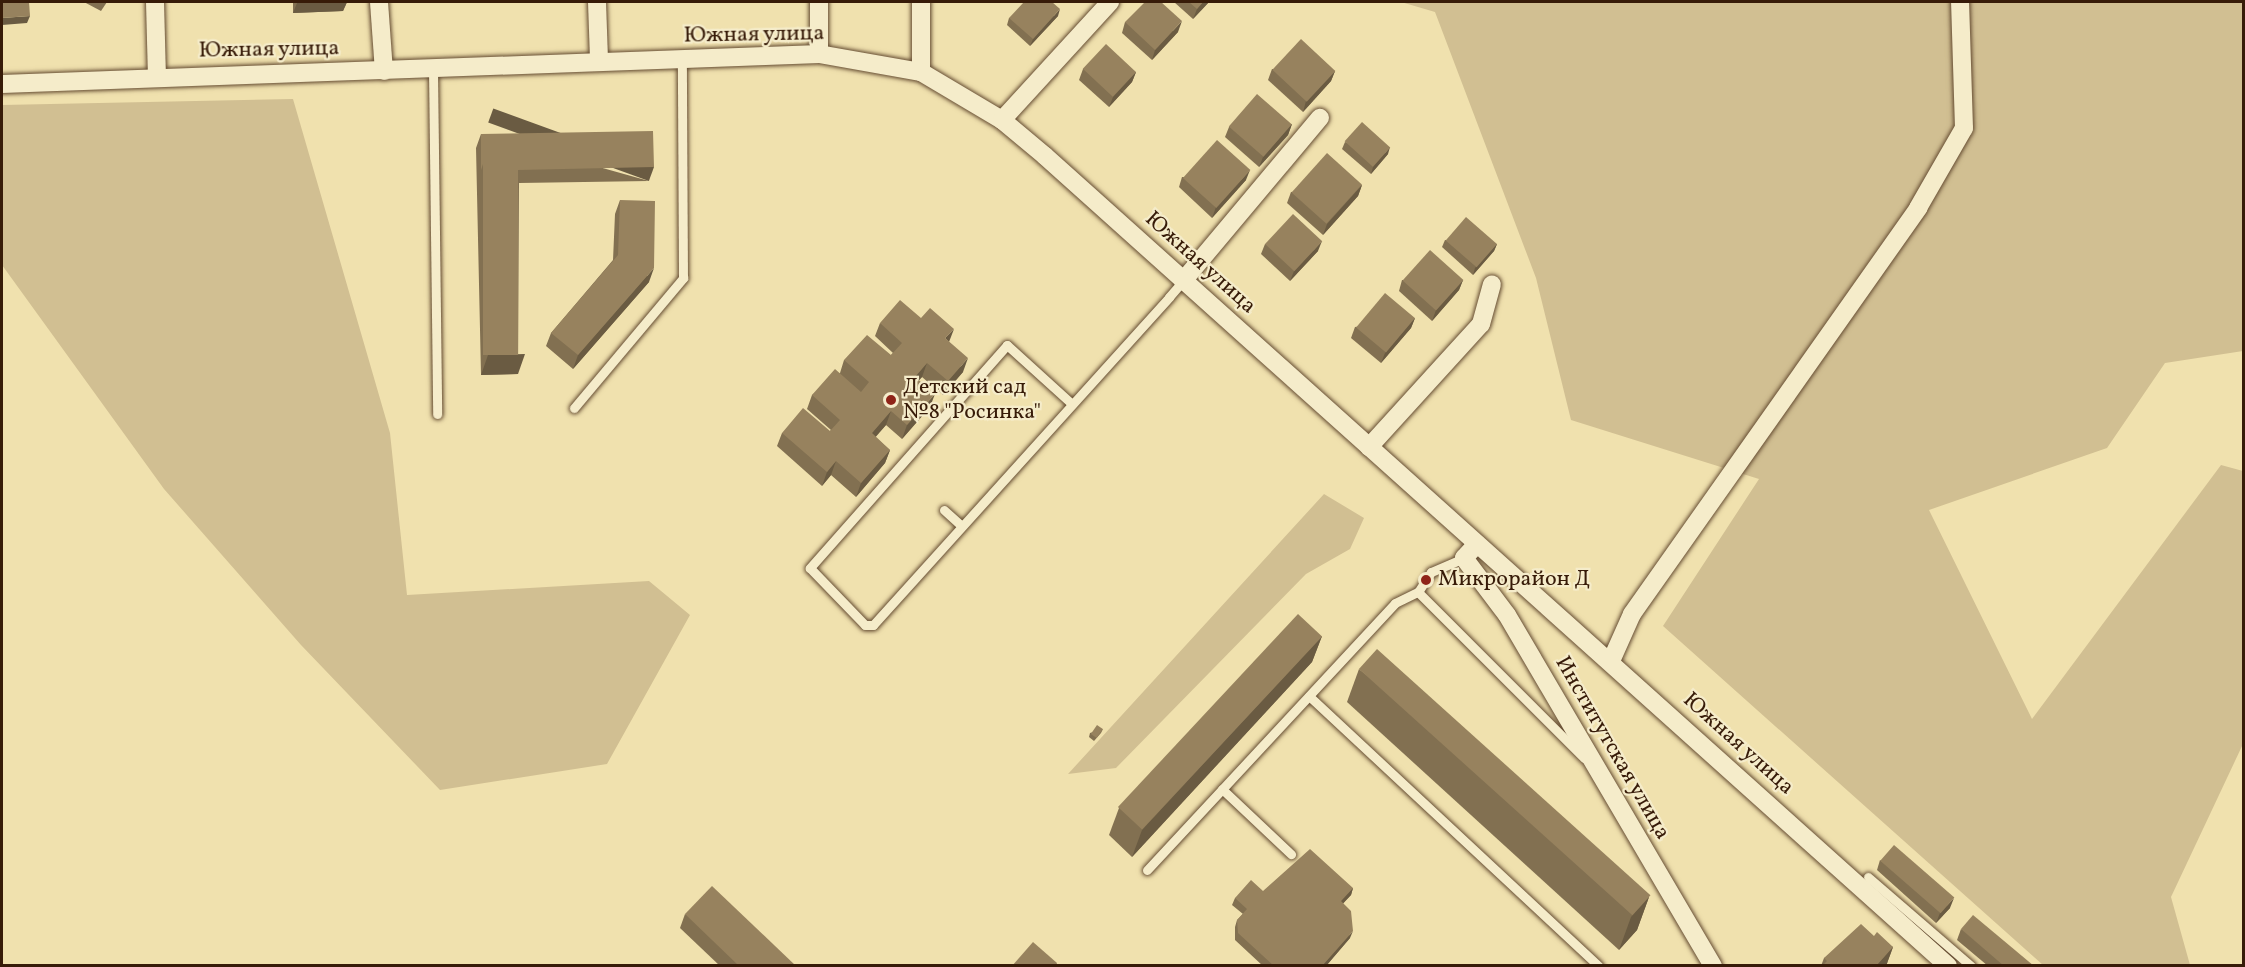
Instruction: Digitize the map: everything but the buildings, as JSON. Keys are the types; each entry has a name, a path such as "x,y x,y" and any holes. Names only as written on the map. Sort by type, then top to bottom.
{"street":[{"path":"154,2 157,76"},
{"path":"379,2 384,71"},
{"path":"597,2 599,59"},
{"path":"819,2 819,54"},
{"path":"921,2 921,72"},
{"path":"1002,120 1110,2"},
{"path":"1611,661 1632,614 1918,208 1964,128 1960,2"},
{"name":"Южная улица","path":"2,84 157,76 433,69 599,59 681,62 819,54 921,72 1002,120 1611,661 1948,966"},
{"path":"1183,281 1320,118"},
{"path":"1369,447 1481,324 1492,284"},
{"path":"1464,558 1477,544"},
{"name":"Институтская улица","path":"1464,558 1507,615 1594,769 1713,966"}],"lane":[{"path":"574,408 683,278 681,62"},
{"path":"433,69 436,414"},
{"path":"1072,404 1007,345 810,568 865,626 873,625 1183,281"},
{"path":"944,510 962,526"},
{"path":"1148,870 1395,603 1418,592 1431,572 1464,558"},
{"path":"1418,592 1594,769"},
{"path":"1309,696 1599,966"},
{"path":"1222,789 1291,854"},
{"path":"1868,877 1971,966"}],"shaded area":[{"path":"1401,2 2243,2 2243,351 2165,363 2107,448 1929,510 2032,719 2221,465 2243,471 2243,744 2171,897 2190,965 2043,965 1663,626 1759,479 1571,420 1536,278 1435,12"},
{"path":"293,99 390,433 407,595 649,581 690,615 607,764 440,790 301,645 164,489 2,265 2,105"},
{"path":"1324,494 1364,518 1350,549 1306,574 1116,768 1068,774"}],"place":[{"name":"Детский сад №8 \"Росинка\"","path":"891,400"},
{"name":"Микрорайон Д","path":"1426,580"}]}
